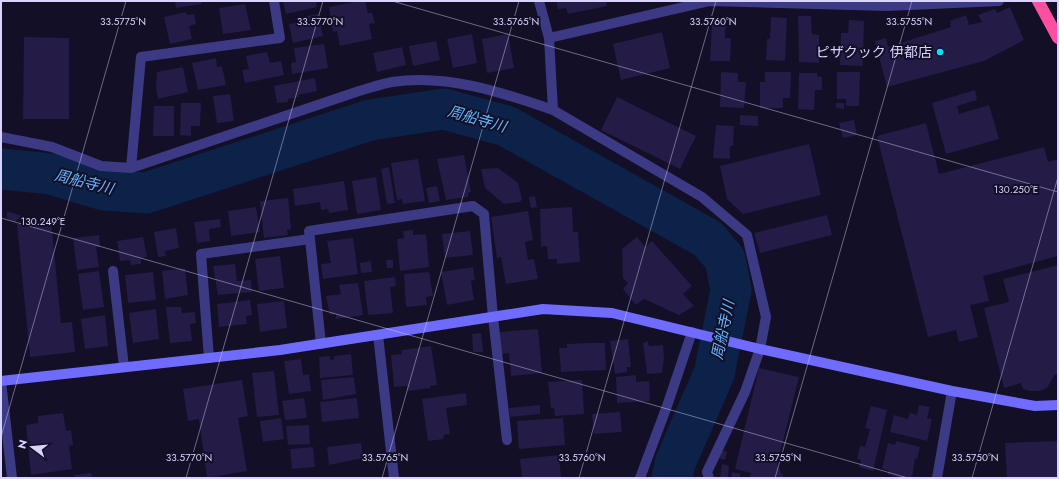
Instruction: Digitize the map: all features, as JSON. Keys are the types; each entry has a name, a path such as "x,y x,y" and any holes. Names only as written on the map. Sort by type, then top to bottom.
{"highway":[{"path":"1038,1 1058,38"}],"street":[{"path":"131,168 142,57 280,38 274,1"},
{"path":"539,1 549,38 553,110"},
{"path":"549,38 710,1 887,6 998,1"},
{"path":"1,137 52,147 101,166 131,168 359,91 392,82 423,81 458,83 503,93 553,110 702,197 747,235 766,318 760,349 745,392 707,472 709,478"},
{"path":"321,344 309,231 473,206 484,214 493,317 507,440"},
{"path":"209,358 201,254 310,240"},
{"path":"113,272 124,367"},
{"path":"12,478 1,381 321,344 543,309 612,313 760,349 952,391 1035,406 1058,405"},
{"path":"640,478 668,406 692,332"},
{"path":"378,335 394,478"},
{"path":"937,478 952,391"}],"building":[{"path":"175,1 201,1 202,4 176,8"},
{"path":"283,1 316,1 317,7 286,14"},
{"path":"365,1 368,13 372,13 375,23 369,24 372,39 340,46 337,31 333,32 329,7"},
{"path":"556,1 606,1 607,6 568,14 566,8 558,9"},
{"path":"245,4 251,30 223,34 219,8"},
{"name":"ピザクック 伊都店","path":"1010,7 1024,40 984,61 887,87 875,41 886,38 888,47 951,27 950,21 966,15 969,25 982,22 978,15 995,9 997,13"},
{"path":"186,12 187,15 194,14 196,24 189,26 192,39 170,44 164,17"},
{"path":"318,14 323,36 293,43 289,24 303,21 301,17"},
{"path":"798,16 811,16 812,34 819,35 819,63 799,62"},
{"path":"771,17 787,18 785,61 766,60 767,39 770,39"},
{"path":"849,20 864,21 863,66 840,65 841,33 848,33"},
{"path":"719,22 726,22 725,38 731,38 730,61 710,61 712,25 719,25"},
{"path":"662,32 670,68 621,80 613,44"},
{"path":"472,34 477,63 453,68 447,39"},
{"path":"508,34 514,68 487,73 482,39"},
{"path":"24,37 69,38 69,119 23,119"},
{"path":"436,41 440,60 413,66 409,46"},
{"path":"324,44 328,68 292,74 291,63 296,62 294,48"},
{"path":"402,47 406,65 377,72 373,53"},
{"path":"267,52 270,63 281,61 284,75 245,83 242,70 249,69 246,56"},
{"path":"216,58 217,67 222,66 226,85 198,90 192,63"},
{"path":"183,67 188,92 158,99 156,87 157,72"},
{"path":"721,72 738,73 738,82 746,82 744,108 720,107"},
{"path":"765,72 791,72 790,98 783,98 783,108 760,108 760,82 765,82"},
{"path":"837,72 860,72 859,106 846,106 846,99 837,99"},
{"path":"799,73 817,73 817,76 822,77 822,90 815,90 814,110 798,109"},
{"path":"315,78 317,91 298,95 299,97 288,99 288,102 277,103 274,86"},
{"path":"975,90 977,100 957,106 959,114 989,105 999,139 946,154 932,103"},
{"path":"230,94 234,121 217,123 213,96"},
{"path":"617,97 696,136 680,169 601,130"},
{"path":"181,103 201,103 200,126 191,126 191,136 180,135"},
{"path":"836,103 844,103 844,109 836,108"},
{"path":"154,106 174,106 174,136 153,136"},
{"path":"740,115 758,116 758,126 740,125"},
{"path":"854,120 857,135 843,138 839,123"},
{"path":"926,123 939,174 1044,147 1048,162 1058,159 1058,256 983,276 989,301 970,305 978,337 959,342 956,330 928,337 877,136"},
{"path":"716,125 734,126 733,146 730,146 730,159 713,158"},
{"path":"809,144 821,195 743,214 727,199 720,166"},
{"path":"464,155 471,192 468,193 468,197 446,200 437,159"},
{"path":"418,159 425,201 403,204 402,199 397,200 391,163"},
{"path":"389,167 395,203 387,204 381,169"},
{"path":"498,168 518,183 522,199 520,202 504,204 485,188 481,169"},
{"path":"376,177 381,210 357,214 352,181"},
{"path":"344,181 348,210 329,213 328,209 321,210 320,202 295,206 293,189"},
{"path":"437,186 440,201 429,203 426,188"},
{"path":"535,196 537,207 531,208 529,197"},
{"path":"288,198 291,229 287,230 288,235 264,238 260,201"},
{"path":"256,207 260,232 231,236 228,211"},
{"path":"572,207 573,232 578,232 580,262 557,264 557,259 548,259 547,246 541,247 540,209"},
{"path":"7,211 22,216 15,222 7,218"},
{"path":"528,211 533,240 525,242 528,260 534,259 538,279 506,284 501,257 497,258 491,217"},
{"path":"827,215 832,235 760,253 754,233"},
{"path":"220,219 221,227 209,229 210,241 197,243 194,222"},
{"path":"51,220 61,323 72,322 75,352 30,357 17,224"},
{"path":"176,228 179,248 165,251 166,256 158,257 154,232"},
{"path":"413,230 413,235 426,234 429,267 400,271 397,239 404,238 403,231"},
{"path":"470,231 473,255 445,258 442,234"},
{"path":"99,235 100,247 96,247 99,267 77,270 73,238"},
{"path":"143,237 147,257 141,258 141,264 131,265 130,260 120,261 117,241"},
{"path":"637,237 645,247 652,241 692,286 683,294 694,306 679,315 644,299 636,305 623,289 628,283 623,278 622,249"},
{"path":"353,238 358,274 323,279 321,264 331,263 327,241"},
{"path":"280,256 284,288 259,291 255,259"},
{"path":"386,260 393,260 393,268 387,268"},
{"path":"371,261 372,272 361,273 360,263"},
{"path":"235,264 237,281 251,280 252,292 218,295 213,266"},
{"path":"1058,265 1058,374 1055,374 1047,388 1039,391 1023,389 1021,383 1004,388 984,308 1009,302 1003,279"},
{"path":"473,267 475,280 471,281 474,300 447,305 441,272"},
{"path":"185,268 188,295 165,299 162,271"},
{"path":"99,271 104,307 83,310 78,274"},
{"path":"153,272 156,300 128,303 125,275"},
{"path":"429,272 433,296 426,297 427,305 406,307 404,274"},
{"path":"395,277 396,286 390,287 393,313 368,315 364,281"},
{"path":"358,283 363,315 336,319 336,314 330,315 326,296 341,294 339,285"},
{"path":"250,300 252,315 246,316 247,324 219,327 217,304"},
{"path":"284,301 287,328 260,332 257,304"},
{"path":"166,307 181,307 182,313 195,312 196,323 190,324 192,341 170,343"},
{"path":"156,309 159,339 133,343 129,313"},
{"path":"105,315 108,346 85,349 81,319"},
{"path":"538,329 542,373 511,376 509,353 501,354 499,332"},
{"path":"481,333 483,352 473,352 472,334"},
{"path":"628,339 631,367 627,367 627,372 615,374 610,341"},
{"path":"648,341 649,346 663,345 664,359 662,373 647,374 643,343"},
{"path":"605,343 606,370 561,372 559,348 567,348 567,344"},
{"path":"431,346 437,385 430,386 430,388 407,391 407,386 394,387 391,355 402,354 402,350"},
{"path":"351,354 353,375 320,378 319,357 330,356 330,360 335,359 334,356"},
{"path":"301,359 303,375 309,374 311,391 289,394 284,361"},
{"path":"759,368 799,377 777,465 784,478 750,478 751,473 735,469"},
{"path":"274,371 279,415 257,417 252,373"},
{"path":"636,375 636,382 649,381 650,401 617,403 616,377"},
{"path":"354,377 356,394 323,400 321,380"},
{"path":"242,380 248,416 238,418 247,471 207,478 199,419 188,421 183,389"},
{"path":"582,380 584,414 555,416 554,408 551,408 548,382"},
{"path":"466,393 467,405 446,408 450,434 443,435 444,439 428,441 422,399"},
{"path":"304,398 307,418 285,420 282,401"},
{"path":"357,398 359,418 322,422 320,402"},
{"path":"540,405 540,414 510,417 509,408"},
{"path":"919,405 930,407 927,418 932,419 927,441 890,432 894,415 908,419 910,413 917,415"},
{"path":"871,406 887,410 873,471 859,467 861,460 857,459 860,446 865,447 870,429 865,428"},
{"path":"620,412 622,432 594,434 592,414"},
{"path":"63,413 66,431 71,430 73,445 69,446 72,469 31,475 26,425 38,423 38,416"},
{"path":"281,418 284,439 263,442 260,421"},
{"path":"563,418 565,445 519,449 517,421"},
{"path":"309,425 310,444 288,445 286,426"},
{"path":"896,441 920,447 917,459 915,458 912,478 902,478 888,475 888,470 882,469 888,443 895,445"},
{"path":"1058,441 1058,478 1007,478 1005,443"},
{"path":"361,443 363,458 329,465 327,447"},
{"path":"313,447 315,467 292,469 290,449"},
{"path":"722,450 727,452 725,460 719,458"},
{"path":"559,455 561,478 522,478 520,459"},
{"path":"722,464 729,466 728,478 720,478"},
{"path":"732,472 740,474 740,478 731,478"},
{"path":"91,473 92,478 75,478 74,475"}],"waterway":[{"name":"周船寺川","path":"1,169 51,174 104,190 146,193 370,120 444,109 506,126 708,239 725,259 731,290 714,374 675,463 672,478"}],"place":[{"name":"ピザクック 伊都店","path":"940,52"}]}
